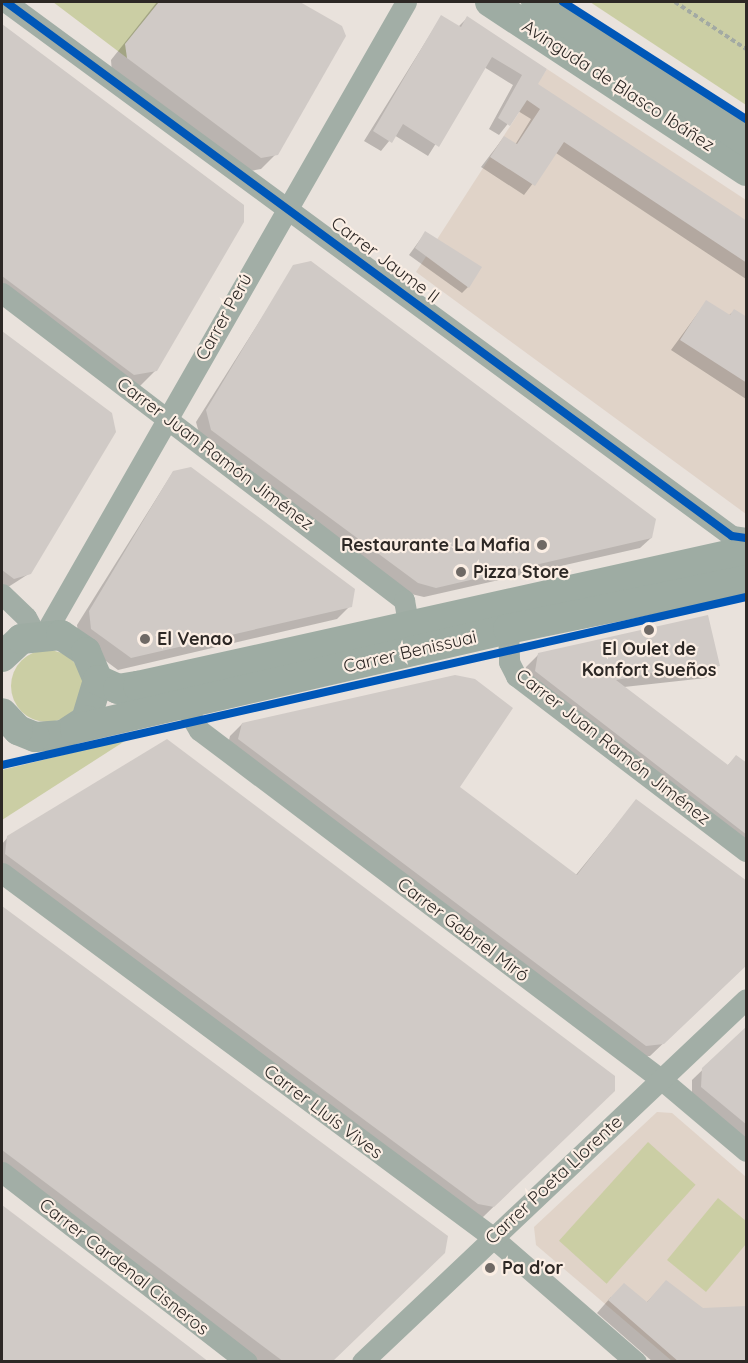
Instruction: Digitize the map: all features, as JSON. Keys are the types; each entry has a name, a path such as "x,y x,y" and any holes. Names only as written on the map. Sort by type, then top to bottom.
{"street":[{"name":"Carrer Jaume II","path":"6,2 287,205 732,536 747,538"},
{"name":"Carrer Perú","path":"40,633 168,417 287,205 406,2"},
{"name":"Avinguda de Blasco Ibáñez","path":"490,2 747,171"},
{"name":"Avinguda de Blasco Ibáñez","path":"536,2 747,141"},
{"name":"Carrer Juan Ramón Jiménez","path":"2,293 168,417 404,600 409,628"},
{"name":"Carrer Benissuai","path":"98,680 118,688 138,686 409,628 747,551"},
{"name":"Carrer Benissuai","path":"35,737 185,706 508,629 747,580"},
{"path":"2,594 26,616 40,633 75,642 94,665 98,680 93,708 75,729"},
{"name":"Carrer Juan Ramón Jiménez","path":"508,629 509,663 516,676 747,851"},
{"path":"2,657 40,633"},
{"name":"Carrer Gabriel Miró","path":"185,706 199,730 662,1080 747,1151"},
{"path":"2,713 18,730 35,737"},
{"path":"2,746 35,737"},
{"name":"Carrer Lluís Vives","path":"2,873 491,1236 636,1362"},
{"name":"Carrer Poeta Llorente","path":"362,1362 491,1236 747,999"},
{"name":"Carrer Cardenal Cisneros","path":"2,1172 247,1362"}],"path":[{"path":"675,2 746,47"}],"shaded area":[{"path":"547,69 746,200 746,514 416,272"},
{"path":"657,1112 672,1113 746,1177 746,1361 672,1361 536,1245 534,1227"}],"green space":[{"path":"53,2 159,2 129,40 127,58"},
{"path":"590,2 746,2 746,105"},
{"path":"54,650 73,660 81,672 83,686 81,700 73,712 61,720 40,722 21,712 13,700 11,679 21,660 33,652"},
{"path":"128,739 2,820 2,770"},
{"path":"648,1142 696,1185 607,1284 559,1241"},
{"path":"718,1198 746,1221 746,1244 706,1292 667,1260"}],"building":[{"path":"159,2 300,2 342,26 346,36 278,155 261,158 127,58 125,44"},
{"path":"441,15 461,27 467,16 547,69 538,84 747,221 747,263 564,142 535,186 490,157 504,136 517,144 540,109 527,100 510,126 498,118 522,75 492,57 439,147 403,124 392,143 373,131"},
{"path":"2,24 244,205 244,222 157,371 134,375 2,276"},
{"path":"425,231 482,267 469,288 415,248"},
{"path":"311,261 656,519 652,538 436,588 418,583 211,430 206,410 293,265"},
{"path":"706,300 730,315 734,309 747,317 747,383 680,340"},
{"path":"2,331 112,413 116,432 31,574 14,579 2,570"},
{"path":"191,467 355,589 352,607 131,658 91,629 89,611 173,471"},
{"path":"708,615 720,666 692,670 690,666 616,680 728,765 736,755 747,763 747,835 535,671 538,653"},
{"path":"455,675 475,679 513,708 460,787 577,875 636,799 747,881 747,965 664,1044 646,1046 238,739 242,723"},
{"path":"167,739 615,1076 615,1091 494,1207 478,1204 5,854 7,836"},
{"path":"2,906 448,1236 445,1253 332,1362 284,1362 2,1150"},
{"path":"747,1026 747,1125 701,1087 702,1068"},
{"path":"2,1205 145,1313 209,1362 2,1362"},
{"path":"666,1280 703,1308 747,1306 747,1362 679,1362 608,1300 624,1283 647,1302"}],"cycle path":[{"path":"6,2 732,536 746,538"},
{"path":"563,2 746,119"},
{"path":"2,765 746,597"}],"place":[{"name":"Restaurante La Mafia","path":"542,545"},
{"name":"Pizza Store","path":"461,572"},
{"name":"El Oulet de Konfort Sueños","path":"649,630"},
{"name":"El Venao","path":"145,639"},
{"name":"Pa d'or","path":"490,1268"}]}
